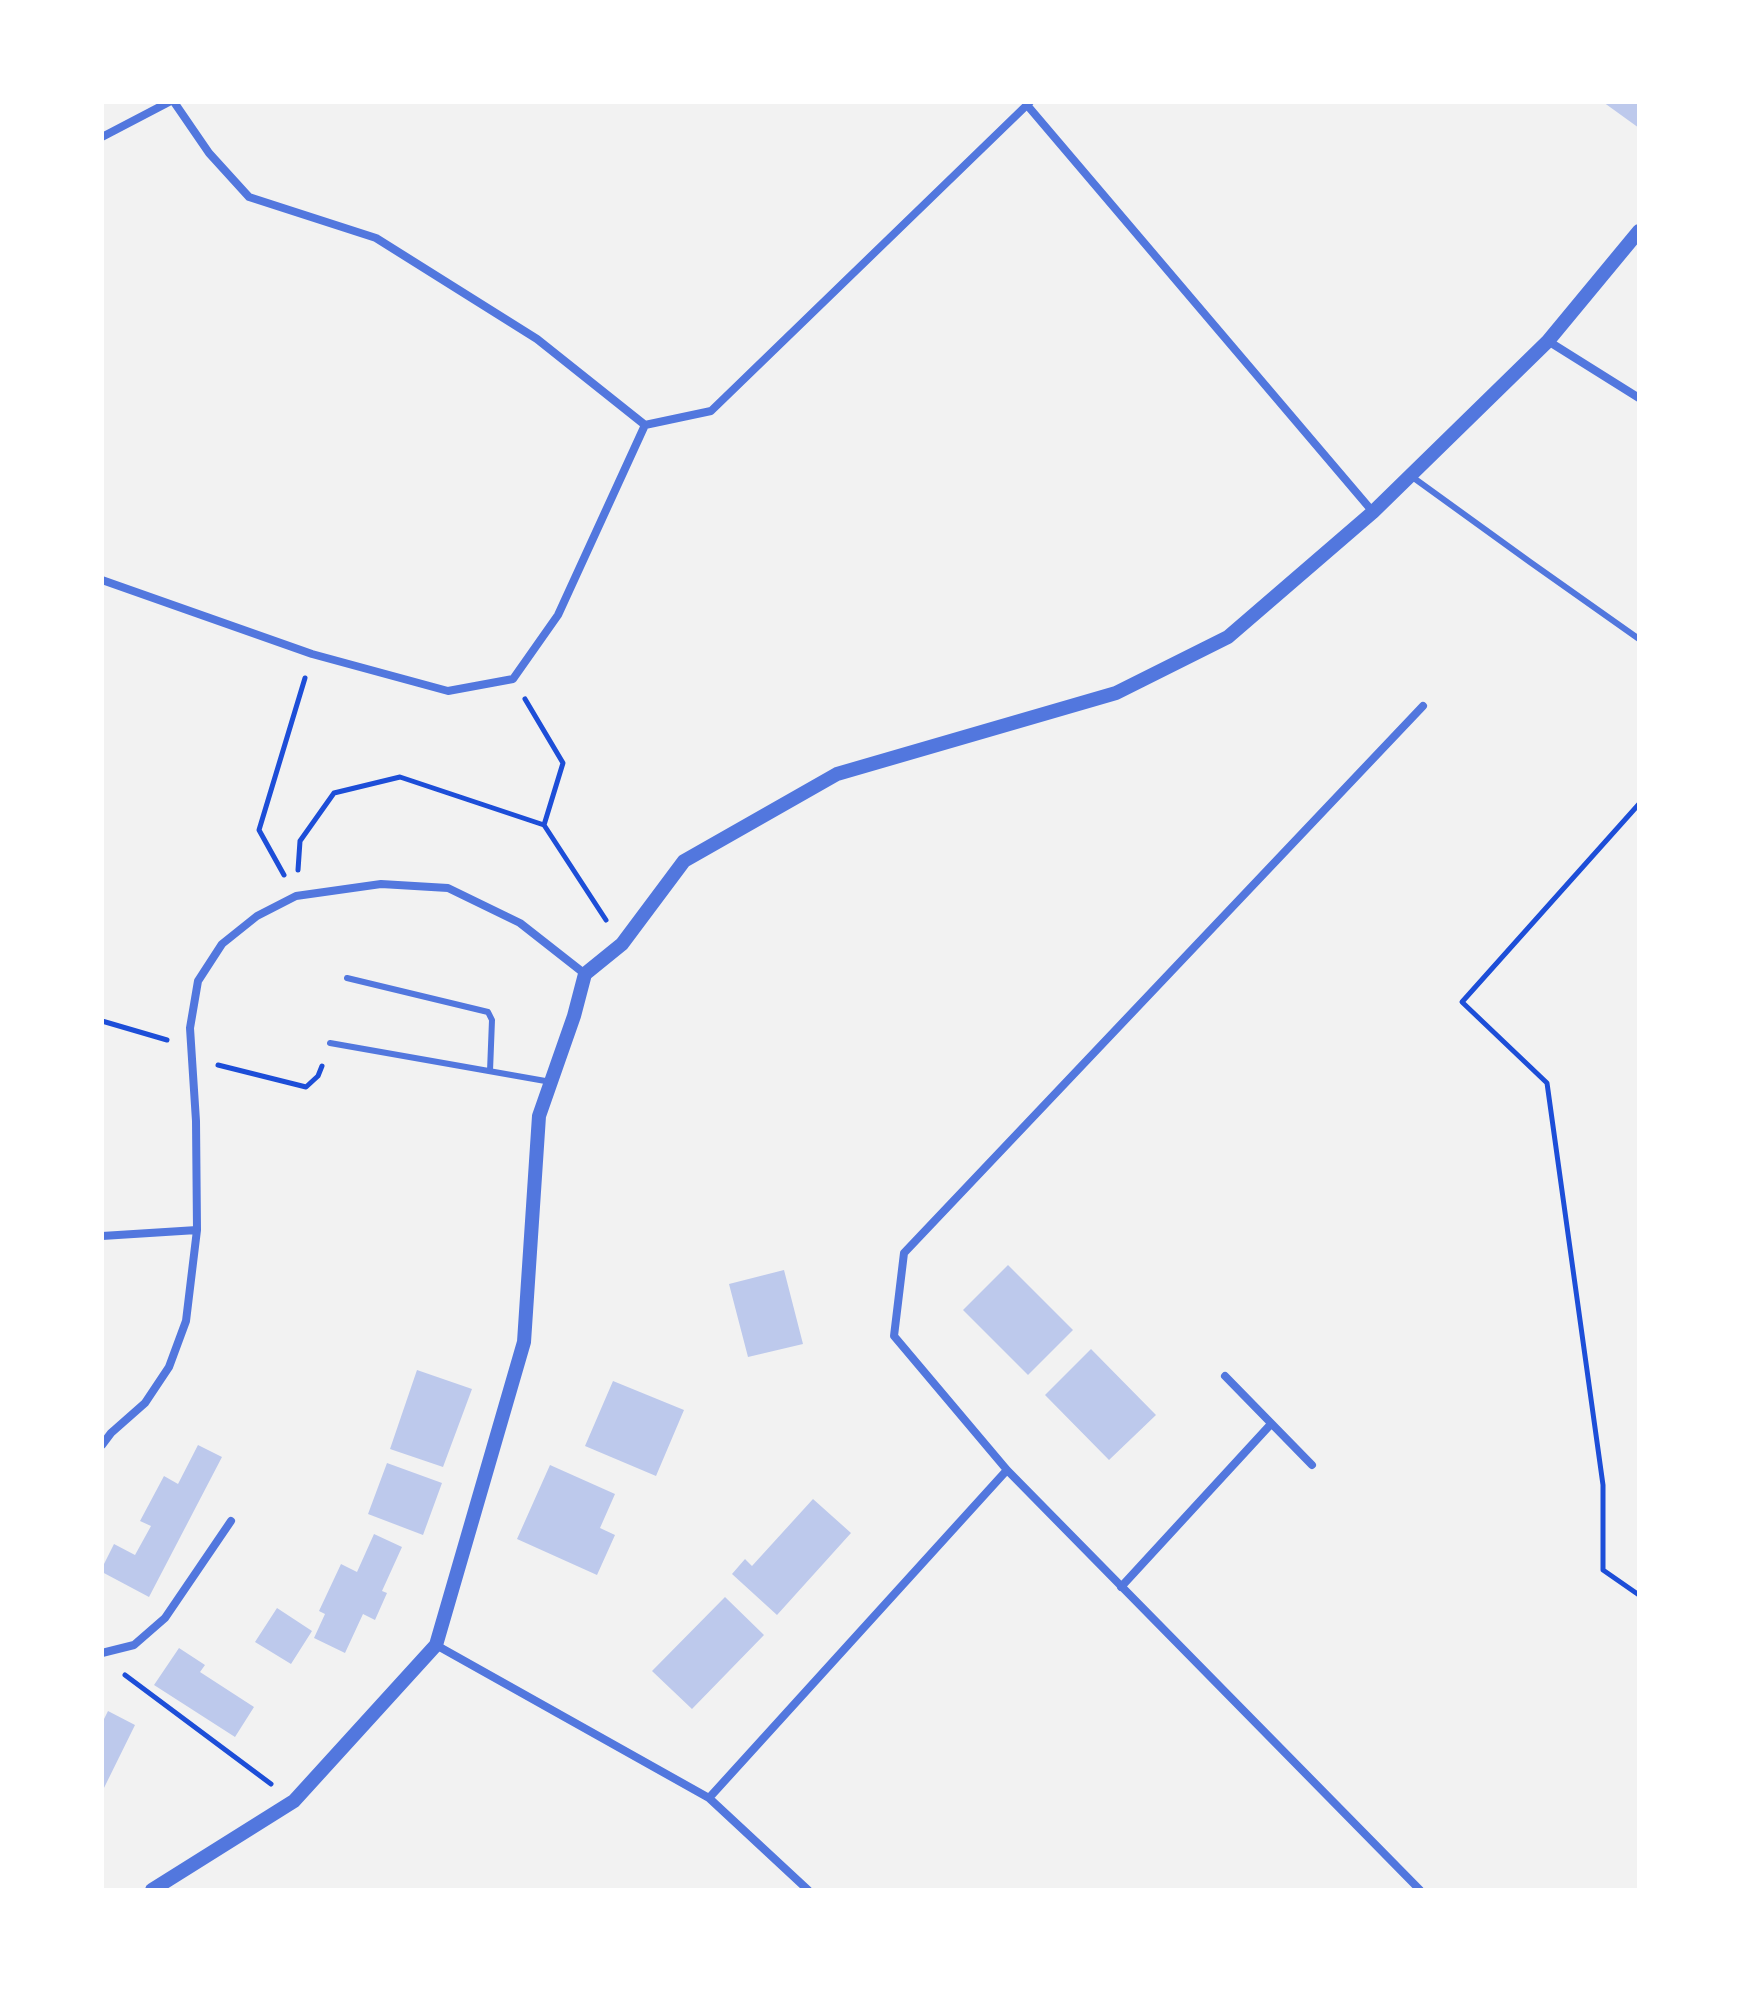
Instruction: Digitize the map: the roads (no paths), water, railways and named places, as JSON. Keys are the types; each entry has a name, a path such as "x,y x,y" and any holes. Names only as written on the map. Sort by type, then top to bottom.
{"street":[{"path":"102,137 172,102 209,153 249,197 376,238 537,339 645,425"},
{"path":"645,425 711,411 1028,104 1373,512"},
{"path":"152,1890 294,1801 436,1645 524,1342 539,1116 574,1016 585,974 622,944 684,861 837,774 1116,693 1228,637 1373,512 1548,341 1639,231"},
{"path":"1548,341 1639,398"},
{"path":"102,580 312,654 448,691 513,679 558,615 645,425"},
{"path":"1420,1890 1007,1470 894,1336 904,1253 1423,706"},
{"path":"102,1445 145,1403 169,1367 186,1321 197,1230 196,1121 190,1028 198,981 222,944 257,916 296,896 381,884 448,888 520,923 585,974"},
{"path":"102,1236 197,1230"},
{"path":"1225,1376 1312,1465"},
{"path":"1121,1587 1271,1424"},
{"path":"709,1798 1007,1470"},
{"path":"102,1653 134,1645 165,1618 231,1521"},
{"path":"436,1645 709,1798 808,1890"}],"lane":[{"path":"1411,476 1639,639"},
{"path":"347,978 488,1012 492,1020 490,1071"},
{"path":"330,1043 551,1082"}]}
